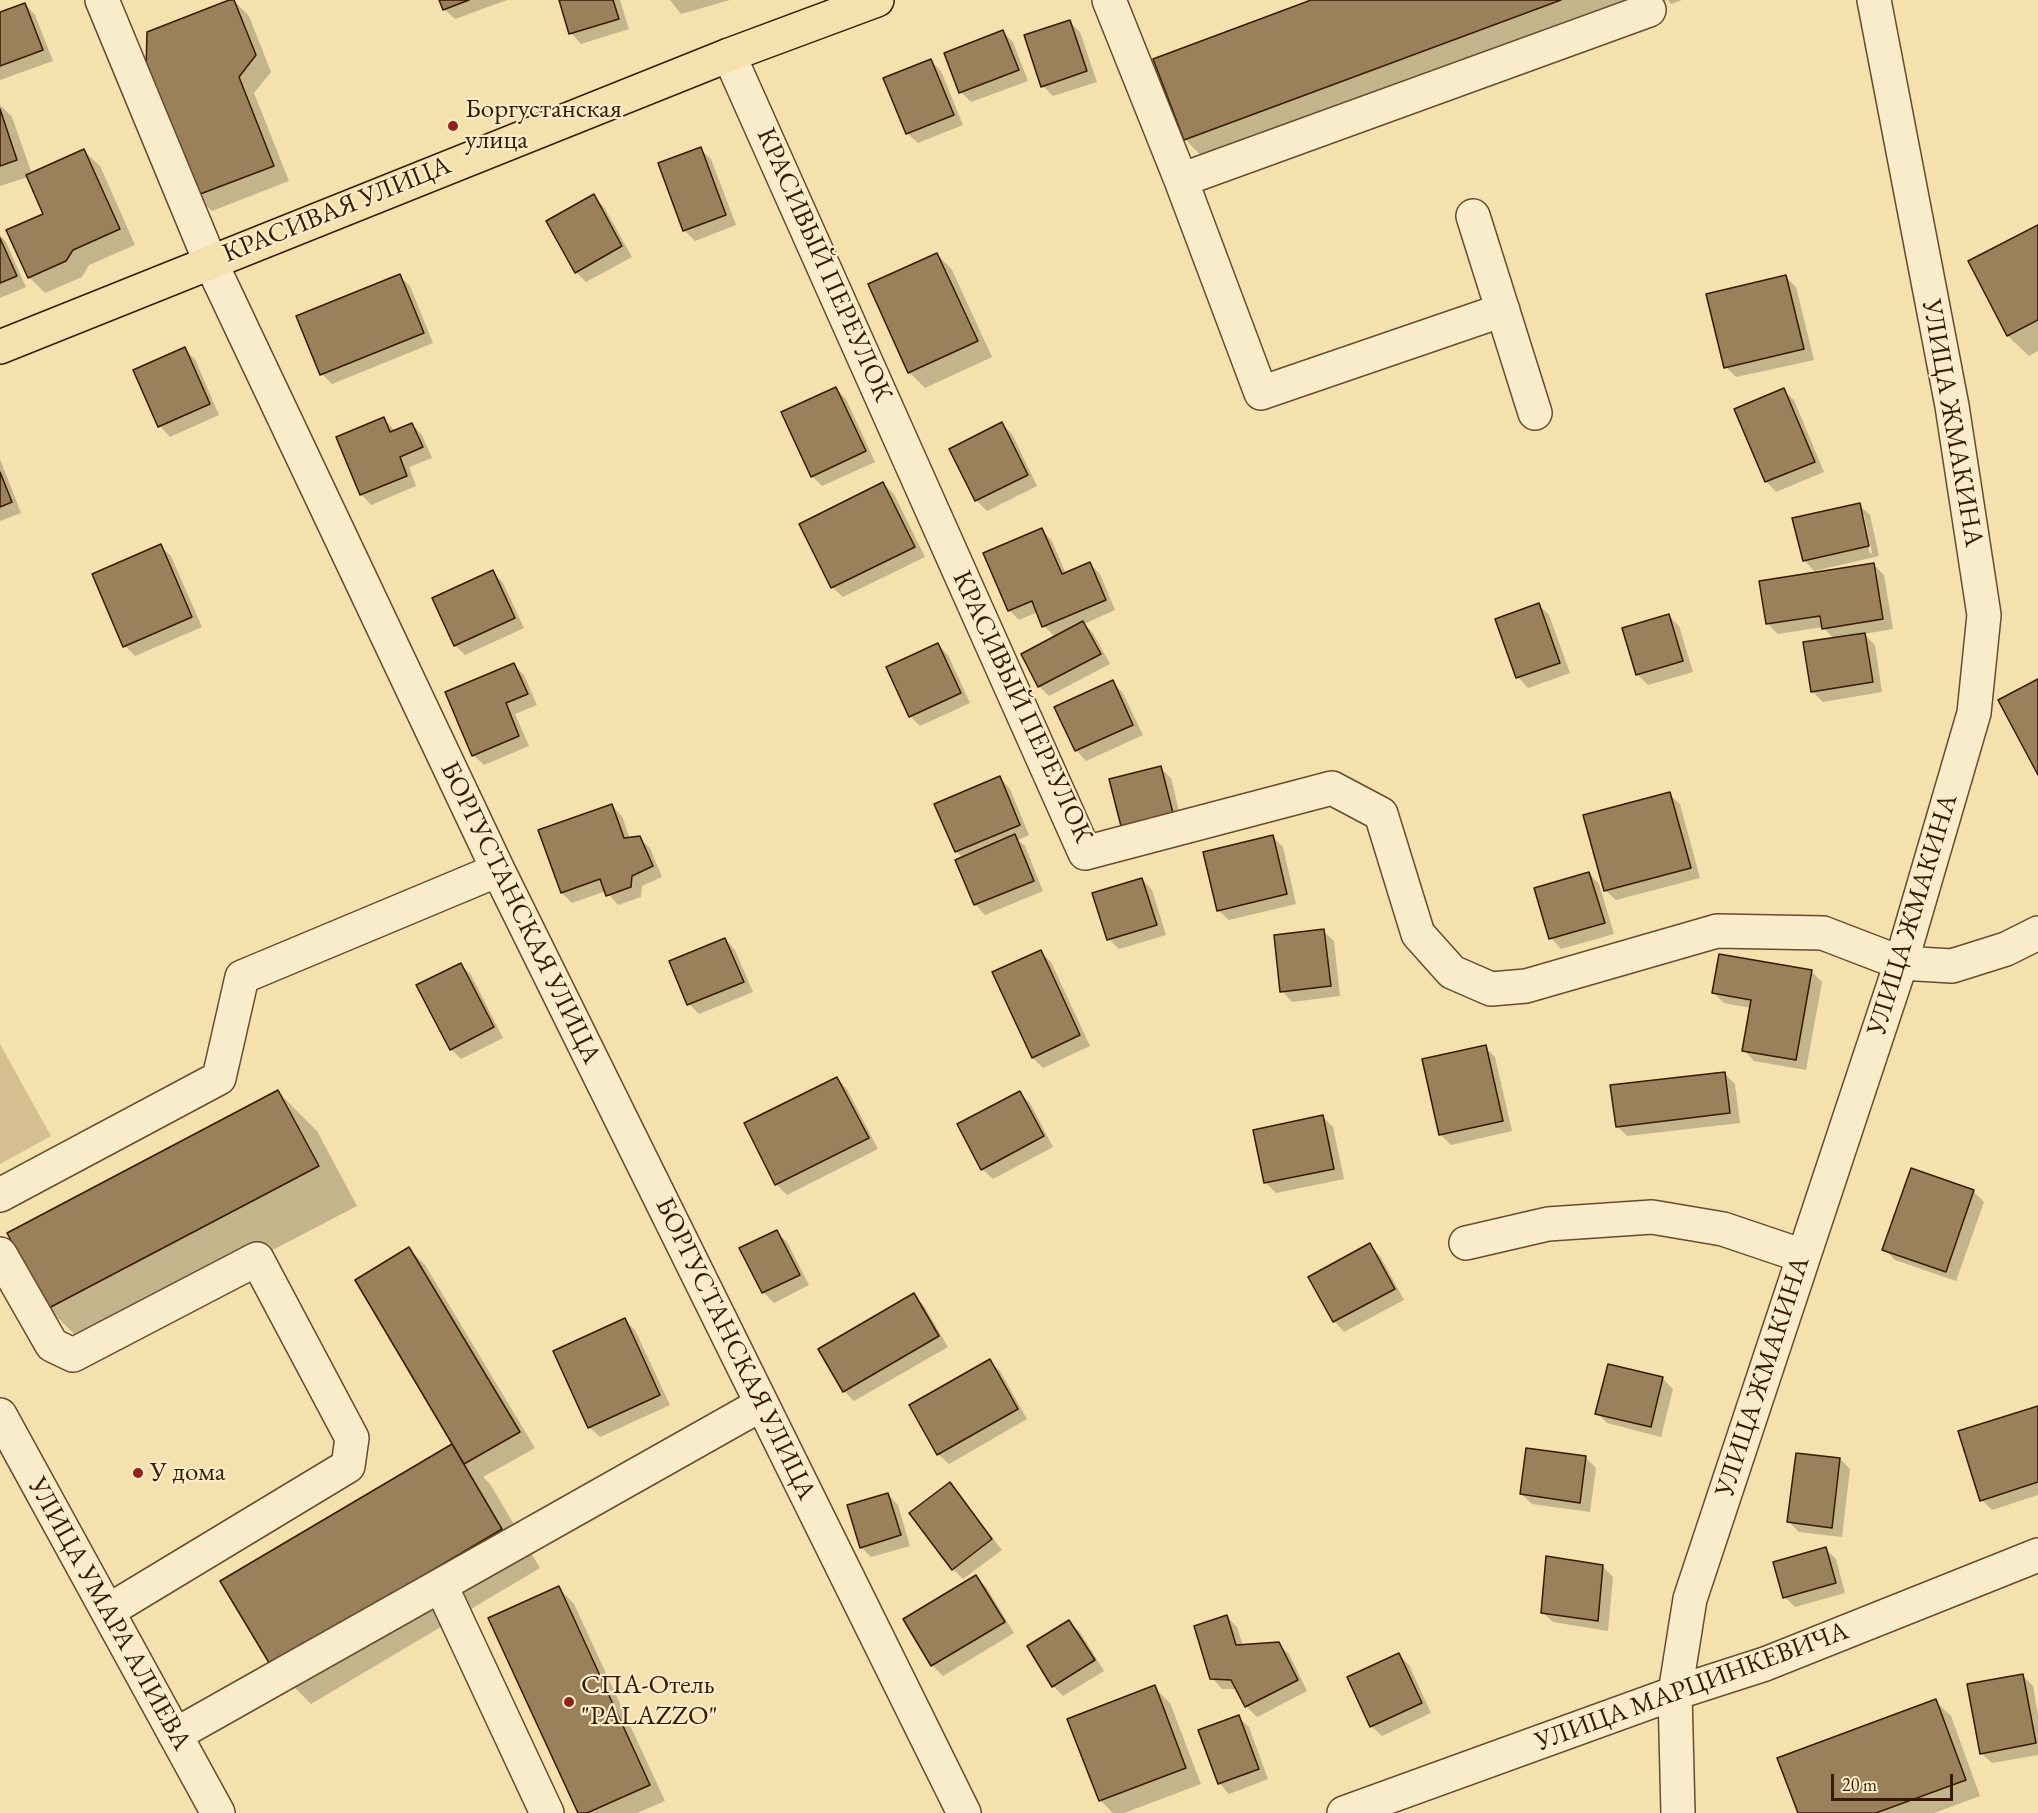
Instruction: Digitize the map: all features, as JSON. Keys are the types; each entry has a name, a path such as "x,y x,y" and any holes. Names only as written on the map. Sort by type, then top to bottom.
{"main road":[{"name":"КРАСИВАЯ УЛИЦА","path":"0,347 729,55 877,0"}],"street":[{"name":"БОРГУСТАНСКАЯ УЛИЦА","path":"102,0 210,261 498,870 964,1813"},
{"path":"1109,0 1181,180 1261,393 1503,310"},
{"name":"УЛИЦА ЖМАКИНА","path":"1678,1813 1675,1693 1690,1599 1901,963 1974,712 1984,615 1952,406 1874,0"},
{"path":"1181,180 1648,10"},
{"name":"КРАСИВЫЙ ПЕРЕУЛОК","path":"729,55 1085,854 1332,788 1381,814 1418,934 1452,972 1491,989 1526,986 1717,931 1823,933 1901,963"},
{"path":"1473,216 1535,413"},
{"path":"0,1195 219,1078 242,977 498,870"},
{"path":"1901,963 1952,966 2006,950 2038,933"},
{"path":"1466,1243 1548,1224 1652,1217 1723,1229 1803,1256"},
{"path":"0,1254 52,1345 73,1355 257,1260 352,1438 348,1466 108,1611"},
{"path":"175,1735 762,1404"},
{"name":"УЛИЦА УМАРА АЛИЕВА","path":"0,1416 218,1813"},
{"name":"УЛИЦА МАРЦИНКЕВИЧА","path":"1344,1813 1675,1693 1765,1664 2038,1554"},
{"path":"441,1586 547,1813"}],"shaded area":[{"path":"0,1044 51,1136 0,1164"}],"building":[{"path":"234,0 256,55 239,77 274,166 195,196 146,70 147,32"},
{"path":"439,0 469,0 443,10"},
{"path":"559,0 613,0 619,19 569,34"},
{"path":"1311,0 1561,0 1184,140 1153,59"},
{"path":"25,3 43,50 0,66 0,12"},
{"path":"1070,20 1087,71 1041,87 1024,35"},
{"path":"1003,30 1019,70 959,93 944,53"},
{"path":"931,59 954,115 906,134 883,78"},
{"path":"0,109 17,160 0,166"},
{"path":"701,147 726,215 683,231 658,163"},
{"path":"84,149 120,229 73,250 66,261 28,278 6,230 43,214 26,175"},
{"path":"594,194 622,246 575,273 546,221"},
{"path":"2038,225 2038,320 2007,336 1968,261"},
{"path":"0,238 17,276 0,283"},
{"path":"937,253 978,341 908,373 868,284"},
{"path":"400,274 424,333 320,375 296,316"},
{"path":"1786,275 1804,349 1724,368 1706,294"},
{"path":"185,347 210,404 158,427 133,370"},
{"path":"836,387 866,451 811,477 781,412"},
{"path":"1784,388 1815,462 1765,482 1734,409"},
{"path":"384,417 390,432 412,423 423,447 400,457 407,476 360,495 336,437"},
{"path":"1002,422 1028,475 975,501 949,449"},
{"path":"0,472 12,502 0,507"},
{"path":"883,482 915,547 831,588 799,524"},
{"path":"1860,503 1869,546 1803,561 1792,518"},
{"path":"1042,528 1062,574 1090,562 1106,600 1042,627 1032,601 1008,611 983,553"},
{"path":"161,544 192,617 123,647 92,574"},
{"path":"1874,563 1883,619 1822,629 1820,616 1766,624 1759,581"},
{"path":"493,570 515,618 454,646 432,598"},
{"path":"1539,603 1560,663 1516,678 1495,619"},
{"path":"1669,614 1683,661 1636,675 1622,628"},
{"path":"1083,621 1101,654 1038,687 1021,654"},
{"path":"1865,633 1873,682 1811,692 1803,642"},
{"path":"938,643 961,693 909,717 886,667"},
{"path":"514,663 528,694 506,703 519,736 472,756 445,692"},
{"path":"2038,679 2038,775 1998,700"},
{"path":"1113,680 1133,725 1075,751 1054,707"},
{"path":"1161,766 1174,817 1122,830 1109,779"},
{"path":"1000,776 1020,825 955,852 934,804"},
{"path":"1670,792 1691,868 1604,891 1583,815"},
{"path":"612,804 624,838 640,836 653,866 632,876 631,887 606,896 600,879 561,893 538,830"},
{"path":"1015,834 1034,881 974,905 955,860"},
{"path":"1273,835 1287,894 1217,911 1203,852"},
{"path":"1589,872 1605,923 1549,939 1534,888"},
{"path":"1142,878 1157,925 1107,940 1092,893"},
{"path":"1324,929 1331,986 1280,992 1274,935"},
{"path":"725,938 744,982 687,1005 669,961"},
{"path":"1041,950 1080,1035 1032,1058 992,972"},
{"path":"1719,954 1812,970 1796,1060 1742,1051 1751,1000 1712,993"},
{"path":"461,963 494,1027 450,1050 416,985"},
{"path":"1486,1045 1503,1121 1439,1135 1422,1059"},
{"path":"1725,1072 1730,1113 1616,1127 1610,1085"},
{"path":"837,1077 869,1138 775,1185 744,1123"},
{"path":"278,1090 319,1166 47,1309 7,1233"},
{"path":"1020,1091 1044,1136 981,1170 957,1124"},
{"path":"1323,1115 1334,1169 1264,1183 1253,1130"},
{"path":"1911,1168 1974,1190 1946,1272 1882,1250"},
{"path":"777,1230 800,1275 762,1293 739,1248"},
{"path":"1370,1243 1395,1289 1333,1322 1308,1277"},
{"path":"409,1247 520,1432 464,1464 355,1280"},
{"path":"914,1293 939,1336 843,1392 818,1349"},
{"path":"625,1318 660,1395 588,1428 553,1351"},
{"path":"990,1359 1018,1409 937,1455 909,1405"},
{"path":"1608,1364 1663,1377 1651,1427 1595,1414"},
{"path":"2038,1406 2038,1482 1980,1501 1958,1431"},
{"path":"452,1444 502,1529 271,1666 220,1581"},
{"path":"1526,1448 1586,1456 1580,1503 1520,1494"},
{"path":"1796,1453 1840,1458 1832,1528 1787,1522"},
{"path":"950,1482 992,1539 952,1570 909,1513"},
{"path":"888,1493 901,1535 860,1548 847,1505"},
{"path":"1826,1547 1836,1583 1783,1598 1773,1562"},
{"path":"1546,1556 1603,1565 1598,1621 1541,1613"},
{"path":"976,1575 1005,1622 931,1666 903,1619"},
{"name":"СПА-Отель \"PALAZZO\"","path":"559,1586 650,1785 587,1813 578,1813 488,1618"},
{"path":"1227,1615 1236,1645 1279,1642 1298,1680 1245,1707 1231,1680 1210,1679 1194,1626"},
{"path":"1069,1620 1095,1660 1052,1687 1027,1646"},
{"path":"1399,1653 1422,1703 1370,1727 1347,1677"},
{"path":"2023,1674 2036,1743 1980,1754 1967,1684"},
{"path":"1155,1685 1186,1768 1099,1801 1067,1719"},
{"path":"1936,1699 1966,1780 1876,1813 1798,1813 1777,1758"},
{"path":"1239,1715 1259,1769 1218,1784 1198,1730"}],"place":[{"name":"Боргустанская улица","path":"453,126"},
{"name":"У дома","path":"138,1473"},
{"name":"СПА-Отель \"PALAZZO\"","path":"569,1702"}]}
